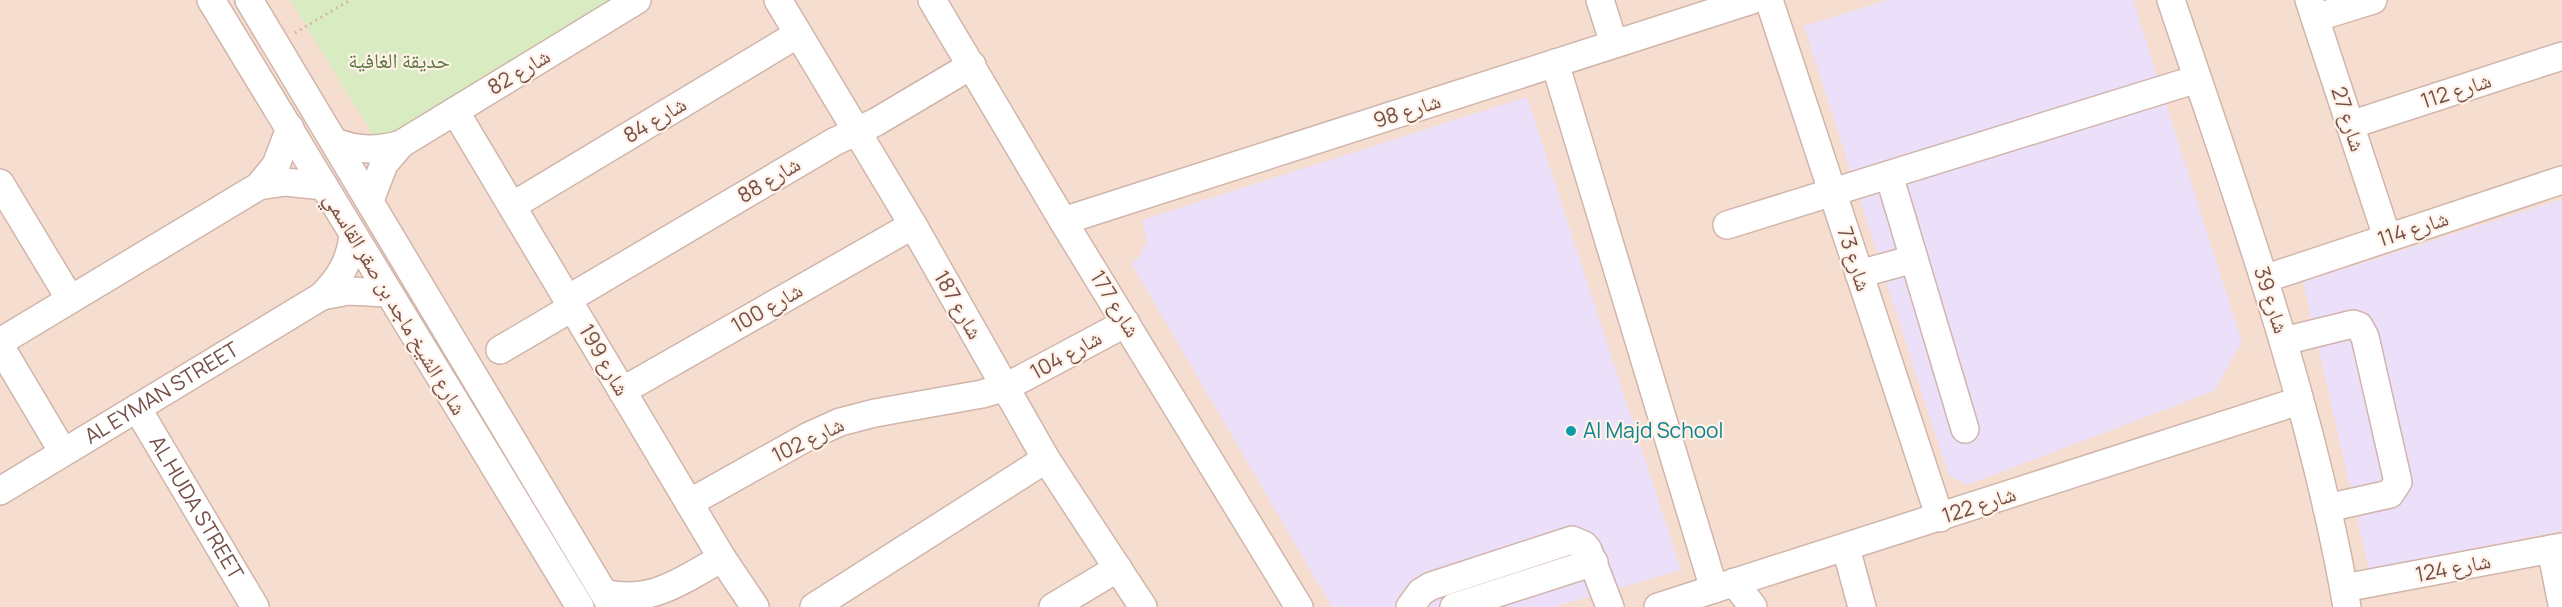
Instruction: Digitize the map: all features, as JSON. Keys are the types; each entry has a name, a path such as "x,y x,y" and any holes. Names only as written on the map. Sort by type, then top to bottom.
{"street":[{"name":"شارع الشيخ ماجد بن صقر القاسمي","path":"211,0 580,607"},
{"name":"شارع الشيخ ماجد بن صقر القاسمي","path":"249,0 608,600"},
{"name":"شارع 82","path":"370,200 384,164 401,144 637,0"},
{"name":"شارع 187","path":"778,0 913,225 1046,459 1143,607"},
{"name":"شارع 177","path":"932,0 1299,607"},
{"path":"1600,0 1614,44"},
{"name":"شارع 98","path":"1064,221 1752,0"},
{"name":"شارع 73","path":"1769,0 1940,518"},
{"name":"شارع 39","path":"2171,0 2284,341 2327,508 2345,598"},
{"path":"2312,9 2373,0"},
{"name":"شارع 27","path":"2312,9 2386,237"},
{"name":"شارع 84","path":"512,206 798,34"},
{"name":"شارع 112","path":"2350,125 2562,56"},
{"path":"1555,63 1730,593 1753,607"},
{"name":"شارع 88","path":"500,350 570,303 834,142 857,132 972,65"},
{"path":"1727,225 2197,79"},
{"name":"شارع 199","path":"455,111 722,558 755,607"},
{"path":"63,452 0,344 70,299 259,186 276,165 290,128"},
{"name":"شارع 82","path":"336,142 355,148 375,150 401,144"},
{"path":"1889,175 1965,429"},
{"name":"شارع 114","path":"2264,279 2562,180"},
{"path":"259,186 285,182 324,186"},
{"path":"0,183 70,299"},
{"name":"شارع 100","path":"622,391 913,225"},
{"name":"AL EYMAN STREET","path":"0,491 322,296 347,263 353,236"},
{"path":"1859,274 1914,258"},
{"name":"AL EYMAN STREET","path":"322,296 348,291 388,292"},
{"name":"شارع 104","path":"1006,387 1126,322"},
{"path":"2284,341 2353,324 2363,331 2365,337 2398,482 2390,494 2327,508"},
{"name":"شارع 102","path":"690,503 807,437 840,422 875,413 982,394 1006,387"},
{"name":"شارع 122","path":"1659,607 1730,593 1846,548 2299,401"},
{"name":"AL HUDA STREET","path":"137,408 255,607"},
{"path":"814,607 1046,459"},
{"path":"1410,607 1421,592 1431,586 1566,542 1579,542 1584,545 1594,562 1610,607"},
{"path":"1846,548 1862,607"},
{"path":"2557,548 2562,604"},
{"name":"شارع 124","path":"2345,598 2557,548"},
{"path":"608,600 627,596 657,599 722,558"},
{"path":"1455,607 1594,562"},
{"path":"1053,607 1118,568"}],"path":[{"path":"276,45 350,0"}],"shaded area":[{"path":"0,0 2562,0 2562,607 0,607"},
{"path":"1888,0 2133,0 2242,342 2214,391 1967,485 1948,474 1804,26"},
{"path":"1527,97 1681,570 1554,607 1332,607 1131,263 1139,258 1147,240 1142,220"},
{"path":"2562,199 2562,531 2369,569 2303,282"}],"green space":[{"name":"حديقة الغافية","path":"290,0 611,0 380,146"}],"place":[{"name":"Al Majd School","path":"1571,431"}]}
